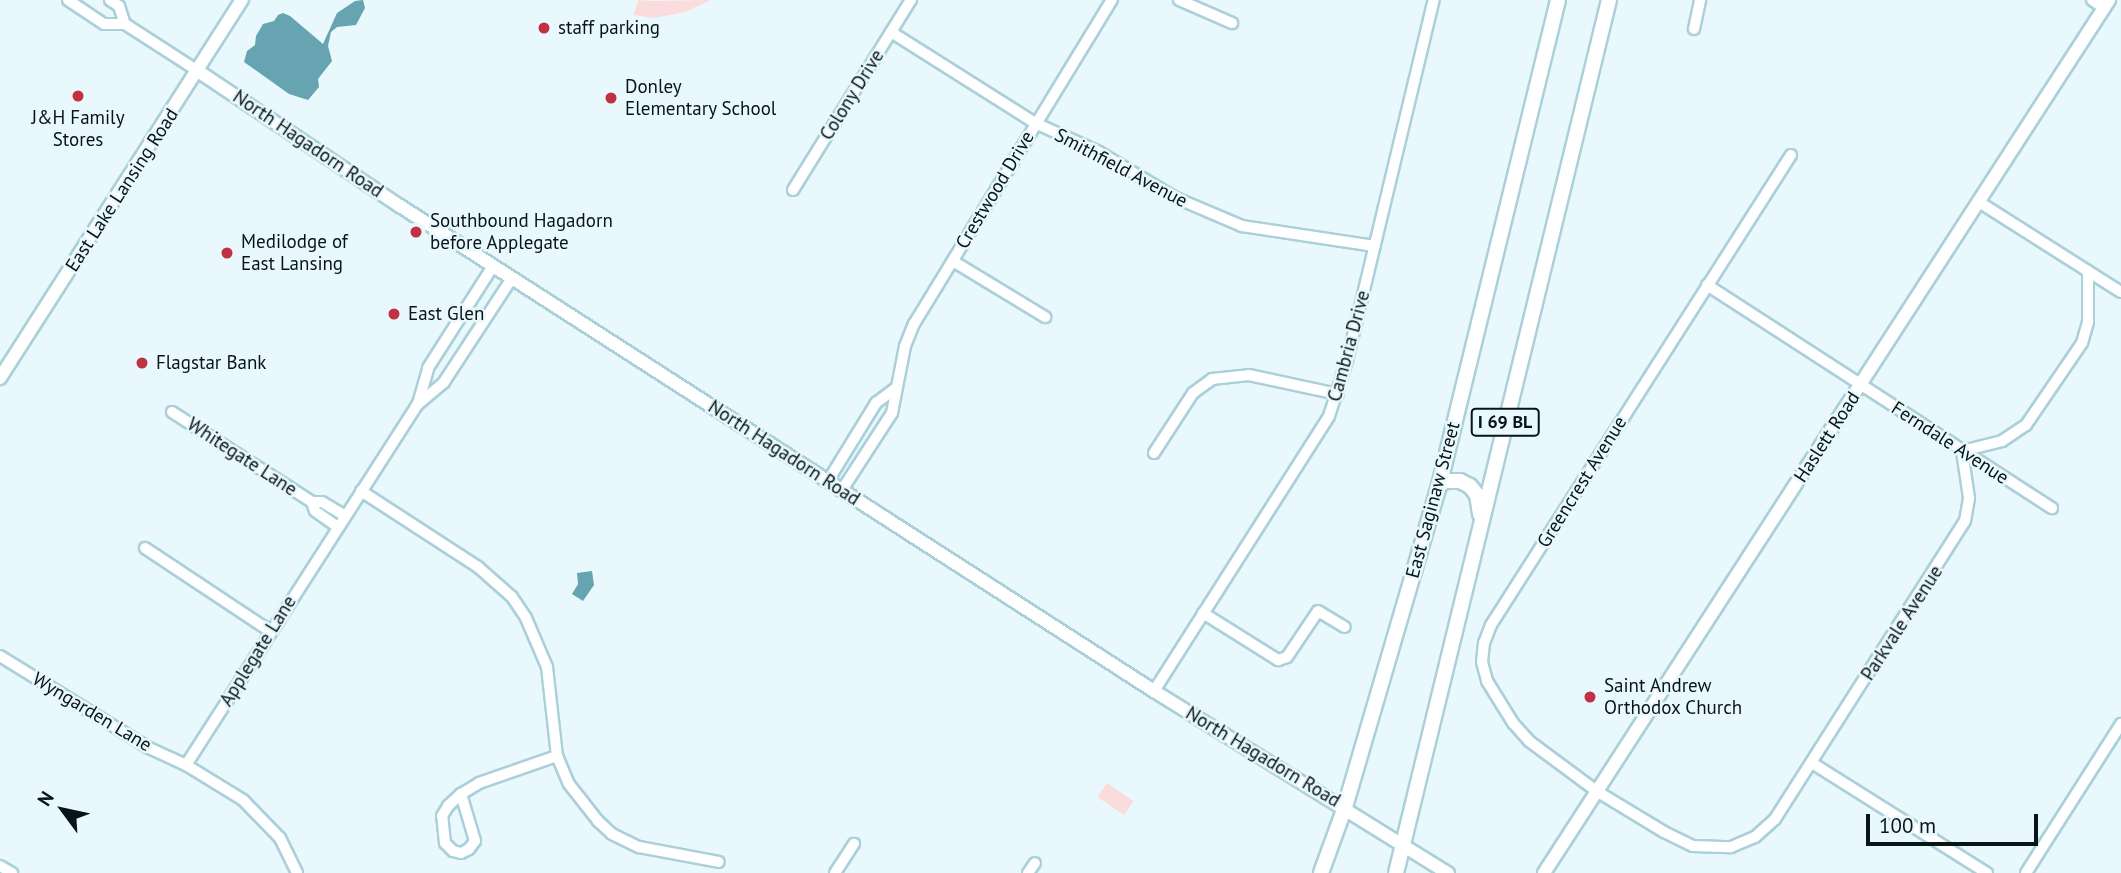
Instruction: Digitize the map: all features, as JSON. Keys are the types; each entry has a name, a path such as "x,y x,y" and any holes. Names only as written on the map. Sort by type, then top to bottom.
{"main road":[{"name":"East Saginaw Street","path":"1321,873 1345,807 1439,486 1558,0"},
{"name":"I 69 BL","path":"1396,873 1609,0"},
{"path":"1439,486 1445,481 1452,481 1470,486 1477,495 1481,519"}],"street":[{"name":"North Hagadorn Road","path":"68,0 104,24 125,24 842,491 1154,691 1448,873"},
{"name":"North Hagadorn Road","path":"110,0 119,6 125,24"},
{"name":"East Lake Lansing Road","path":"0,378 243,0"},
{"name":"Colony Drive","path":"793,190 911,0"},
{"name":"Crestwood Drive","path":"842,491 892,412 914,324 1112,0"},
{"path":"1179,0 1232,23"},
{"name":"Cambria Drive","path":"1154,691 1329,416 1338,394 1434,0"},
{"path":"1694,29 1700,0"},
{"path":"2092,0 2106,4"},
{"name":"Haslett Road","path":"1544,873 2106,4"},
{"name":"Smithfield Avenue","path":"891,32 1035,123 1099,152 1176,198 1242,226 1374,246"},
{"name":"Greencrest Avenue","path":"1598,792 1529,741 1513,723 1487,681 1482,663 1484,643 1491,625 1791,155"},
{"path":"1979,202 2121,292"},
{"path":"953,261 1045,317"},
{"name":"Applegate Lane","path":"417,405 428,368 493,266"},
{"path":"1962,451 2015,435 2035,415 2082,343 2088,322 2088,271"},
{"name":"Applegate Lane","path":"186,765 417,405 444,382 512,278"},
{"name":"Ferndale Avenue","path":"1707,285 2052,508"},
{"path":"1154,453 1194,393 1212,379 1249,375 1338,394"},
{"path":"828,481 876,403 896,388"},
{"name":"Whitegate Lane","path":"172,412 312,502 322,502 345,516"},
{"name":"Parkvale Avenue","path":"1598,792 1664,832 1693,846 1731,847 1755,837 1775,819 1965,520 1969,498 1962,451"},
{"path":"361,491 494,580 526,618 547,667 557,756 569,784 586,808 612,834 656,851 719,862"},
{"name":"Whitegate Lane","path":"312,502 315,511 338,527"},
{"path":"145,548 270,631"},
{"path":"1203,613 1278,660 1287,657 1318,611 1345,627"},
{"name":"Wyngarden Lane","path":"0,656 149,748 186,765"},
{"path":"2026,873 2121,724"},
{"path":"461,794 475,841 470,849 461,853 453,852 445,843 441,828 442,816 461,794 479,783 557,756"},
{"path":"1812,763 1987,873"},
{"path":"186,765 243,800 258,814 279,838 297,873"},
{"path":"835,873 854,844"},
{"path":"1028,873 1035,863"},
{"path":"0,866 12,873"}],"shaded area":[{"path":"639,0 711,0 685,12 654,18 633,15"},
{"path":"1107,783 1134,801 1124,815 1097,797"}],"water":[{"path":"363,0 365,8 356,25 337,27 331,32 328,46 332,61 318,79 319,87 308,100 289,94 244,62 247,51 255,45 256,36 263,24 274,21 278,15 283,13 290,16 323,44 337,13 355,1"},
{"path":"592,571 594,585 583,601 572,594 578,584 577,573"}],"place":[{"name":"staff parking","path":"544,28"},
{"name":"J&H Family Stores","path":"78,96"},
{"name":"Donley Elementary School","path":"611,98"},
{"name":"Southbound Hagadorn before Applegate","path":"416,232"},
{"name":"Medilodge of East Lansing","path":"227,253"},
{"name":"East Glen","path":"394,314"},
{"name":"Flagstar Bank","path":"142,363"},
{"name":"Saint Andrew Orthodox Church","path":"1590,697"}]}
